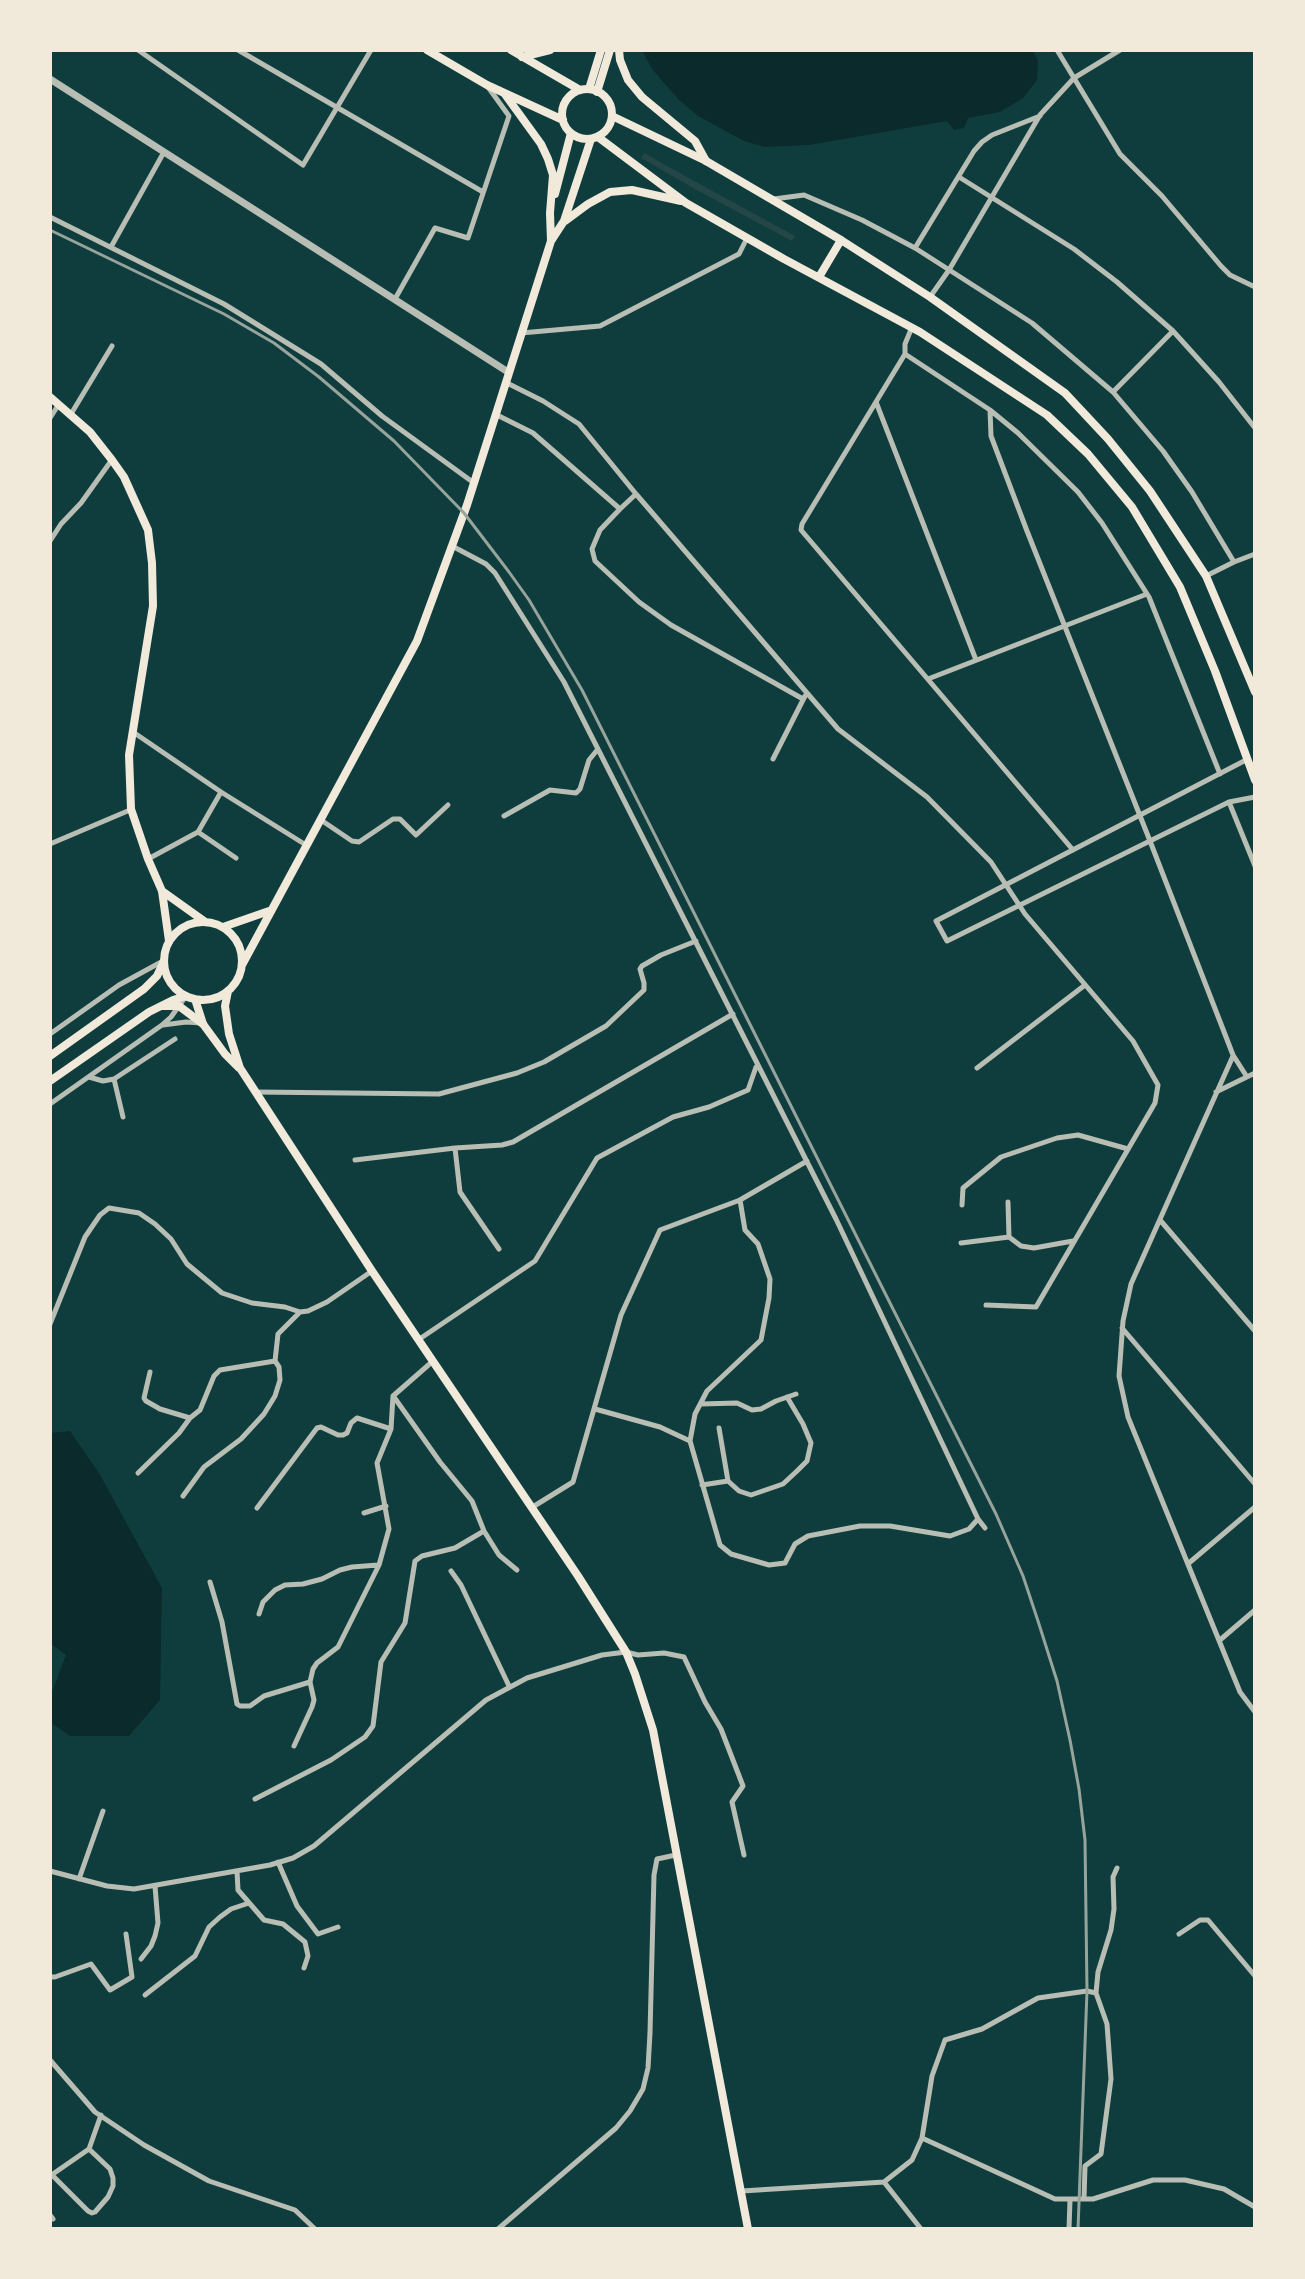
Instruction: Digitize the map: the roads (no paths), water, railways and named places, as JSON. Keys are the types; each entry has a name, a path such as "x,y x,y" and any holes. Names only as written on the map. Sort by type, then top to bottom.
{"main road":[{"path":"427,50 487,85 563,120 571,133 584,139 594,138 607,128 612,116 608,102 511,50"},
{"path":"522,57 550,50"},
{"path":"589,90 601,50"},
{"path":"589,90 610,50"},
{"path":"619,50 628,80 642,97 695,141 706,161"},
{"path":"563,120 564,105 573,93 589,90"},
{"path":"504,93 541,144 548,159 553,175 551,241"},
{"path":"612,116 706,161 841,240 930,297 1065,393 1150,491 1206,576 1255,692"},
{"path":"550,213 571,133"},
{"path":"594,138 686,203 912,327 1047,415 1088,454 1132,507 1180,587 1255,780"},
{"path":"50,1081 159,1005 190,998 218,998 235,984 270,911 417,641 474,483 551,241 564,221 594,138"},
{"path":"564,221 610,192 632,190 686,203"},
{"path":"819,277 841,240"},
{"path":"50,397 90,432 112,460 124,477 145,522 152,563 153,606 129,755 131,809 162,891 169,941"},
{"path":"162,891 204,921 223,927 232,934 238,943 242,965"},
{"path":"223,927 270,911"},
{"path":"50,1056 144,989 157,976 175,932 184,926 204,921"},
{"path":"164,961 170,982 190,998 203,1024 225,1054 240,1068"},
{"path":"228,991 225,1006 229,1034 240,1068 626,1652 653,1730 748,2229"},
{"path":"159,1005 179,1006 203,1024"}],"street":[{"path":"138,50 303,165 371,50"},
{"path":"238,50 483,192"},
{"path":"1057,50 1120,154 1162,196 1230,275 1255,287"},
{"path":"930,297 1040,115 1074,78 1120,50"},
{"path":"50,79 394,300 579,424 805,696 838,729 927,797 991,862 1019,905 1133,1041 1158,1085 1155,1103 1036,1307 986,1305"},
{"path":"394,300 435,228 468,238 509,116 487,85"},
{"path":"915,248 982,142 1040,115"},
{"path":"111,247 164,152"},
{"path":"959,177 1074,249 1117,282 1173,331 1255,428"},
{"path":"771,200 804,195 862,220 915,248 1032,323 1113,392 1163,451 1234,562"},
{"path":"50,217 224,304 321,364 382,416 474,483"},
{"path":"521,333 600,326 739,254 747,238"},
{"path":"912,327 905,344 905,354 801,530 1073,850"},
{"path":"1113,392 1173,331"},
{"path":"71,414 112,346"},
{"path":"905,354 990,410 1047,460 1102,523 1147,594 1220,774"},
{"path":"876,402 976,660"},
{"path":"50,418 59,404"},
{"path":"990,410 991,436 1233,1055 1247,1077"},
{"path":"496,414 533,433 620,509"},
{"path":"50,541 112,460"},
{"path":"636,494 600,530 592,549 595,561 639,602 671,625 805,696"},
{"path":"452,546 486,564 495,573 564,682 807,1161 985,1528"},
{"path":"1206,576 1255,554"},
{"path":"928,679 1147,594"},
{"path":"773,759 805,696"},
{"path":"132,732 306,845"},
{"path":"504,816 550,790 576,793 589,760 598,749"},
{"path":"1246,760 936,921 947,941 1229,802 1255,797"},
{"path":"148,859 198,832 221,792"},
{"path":"1229,802 1255,866"},
{"path":"321,820 352,841 359,842 393,819 400,819 416,835 448,805"},
{"path":"50,844 131,809"},
{"path":"198,832 236,858"},
{"path":"255,1092 439,1094 517,1073 544,1062 606,1026 644,990 642,966 696,941"},
{"path":"50,1034 119,985 164,961"},
{"path":"977,1068 1085,985"},
{"path":"50,1104 162,1025 190,998"},
{"path":"355,1160 513,1142 733,1014"},
{"path":"162,1025 186,1022 203,1024"},
{"path":"89,1077 103,1081 114,1079 175,1039"},
{"path":"1233,1055 1131,1284 1122,1328 1119,1376 1128,1417 1240,1692 1254,1709"},
{"path":"418,1340 535,1261 597,1158 673,1117 709,1107 748,1090 757,1066"},
{"path":"1215,1092 1255,1073"},
{"path":"114,1079 123,1117"},
{"path":"962,1205 963,1188 1001,1157 1057,1138 1078,1135 1128,1149"},
{"path":"455,1148 460,1192 499,1249"},
{"path":"530,1508 573,1482 621,1315 660,1230 740,1200 807,1161"},
{"path":"740,1200 745,1230 758,1244 770,1279 761,1340 707,1391 695,1414 690,1441 720,1545 731,1554 769,1565 785,1563 795,1544 808,1536 860,1526 890,1526 950,1536 969,1529 978,1519"},
{"path":"1008,1202 1009,1237"},
{"path":"50,1324 85,1237 100,1215 109,1208 139,1213 171,1239 187,1264 222,1293 252,1303 308,1311 327,1302 372,1271"},
{"path":"1160,1220 1255,1331"},
{"path":"961,1243 1009,1237 1026,1248 1074,1241"},
{"path":"183,1496 204,1467 241,1439 264,1414 280,1380 275,1361 278,1334 300,1312"},
{"path":"1122,1328 1255,1484"},
{"path":"138,1473 200,1410 214,1376 220,1370 275,1361"},
{"path":"294,1746 314,1700 310,1682 317,1663 338,1647 379,1565 389,1529 377,1463 391,1429 393,1396 433,1361"},
{"path":"150,1372 146,1401 160,1409 190,1418"},
{"path":"701,1404 737,1403 752,1410 796,1394"},
{"path":"393,1396 472,1501 484,1531 499,1555 517,1570"},
{"path":"719,1428 728,1481 739,1491 751,1495 783,1484 807,1461 811,1443 787,1397"},
{"path":"595,1409 660,1427 690,1441"},
{"path":"257,1508 317,1428 341,1436 347,1433 357,1418 391,1429"},
{"path":"702,1485 728,1481"},
{"path":"364,1513 386,1506"},
{"path":"1188,1563 1255,1507"},
{"path":"255,1799 331,1760 365,1737 373,1726 381,1662 405,1623 415,1561 422,1556 455,1548 484,1531"},
{"path":"259,1614 263,1602 285,1585 322,1579 352,1567 379,1565"},
{"path":"451,1571 461,1585 509,1686"},
{"path":"210,1582 222,1622 237,1704 250,1706 264,1696 310,1682"},
{"path":"1220,1640 1255,1610"},
{"path":"50,1871 107,1886 134,1889 293,1858 314,1846 486,1700 509,1686 602,1655 626,1652 684,1657 721,1729 743,1786 732,1802 744,1855"},
{"path":"79,1879 103,1811"},
{"path":"498,2229 616,2128 643,2089 650,2033 654,1875 657,1859 676,1855"},
{"path":"278,1862 297,1906 318,1934 338,1927"},
{"path":"1084,2199 1085,2166 1101,2154 1111,2079 1107,2024 1096,1993 1098,1972 1111,1930 1113,1877 1117,1868"},
{"path":"237,1871 238,1890 264,1920 283,1924 305,1942 308,1956 304,1968"},
{"path":"141,1959 151,1946 158,1923 155,1886"},
{"path":"145,1995 195,1956 209,1927 220,1917 231,1909 249,1903"},
{"path":"1179,1934 1200,1920 1208,1920 1255,1976"},
{"path":"50,1977 91,1964 110,1990 132,1977 126,1934"},
{"path":"742,2191 884,2182 912,2160 922,2138 932,2076 945,2040 982,2029 1038,1998 1087,1991 1096,1993"},
{"path":"50,2060 101,2115 144,2145 209,2181 295,2210 315,2229"},
{"path":"89,2149 110,2169 113,2178 108,2197 92,2213 51,2176 89,2149 101,2115"},
{"path":"922,2138 1055,2199 1093,2199 1153,2180 1185,2180 1224,2189 1255,2207"},
{"path":"884,2182 921,2229"},
{"path":"1069,2229 1070,2200"}],"railway":[{"path":"50,230 224,314 274,343 394,441 464,513 509,572 582,690 996,1514 1023,1576 1038,1621 1057,1681 1070,1740 1085,1840 1087,1991 1078,2229"}]}
